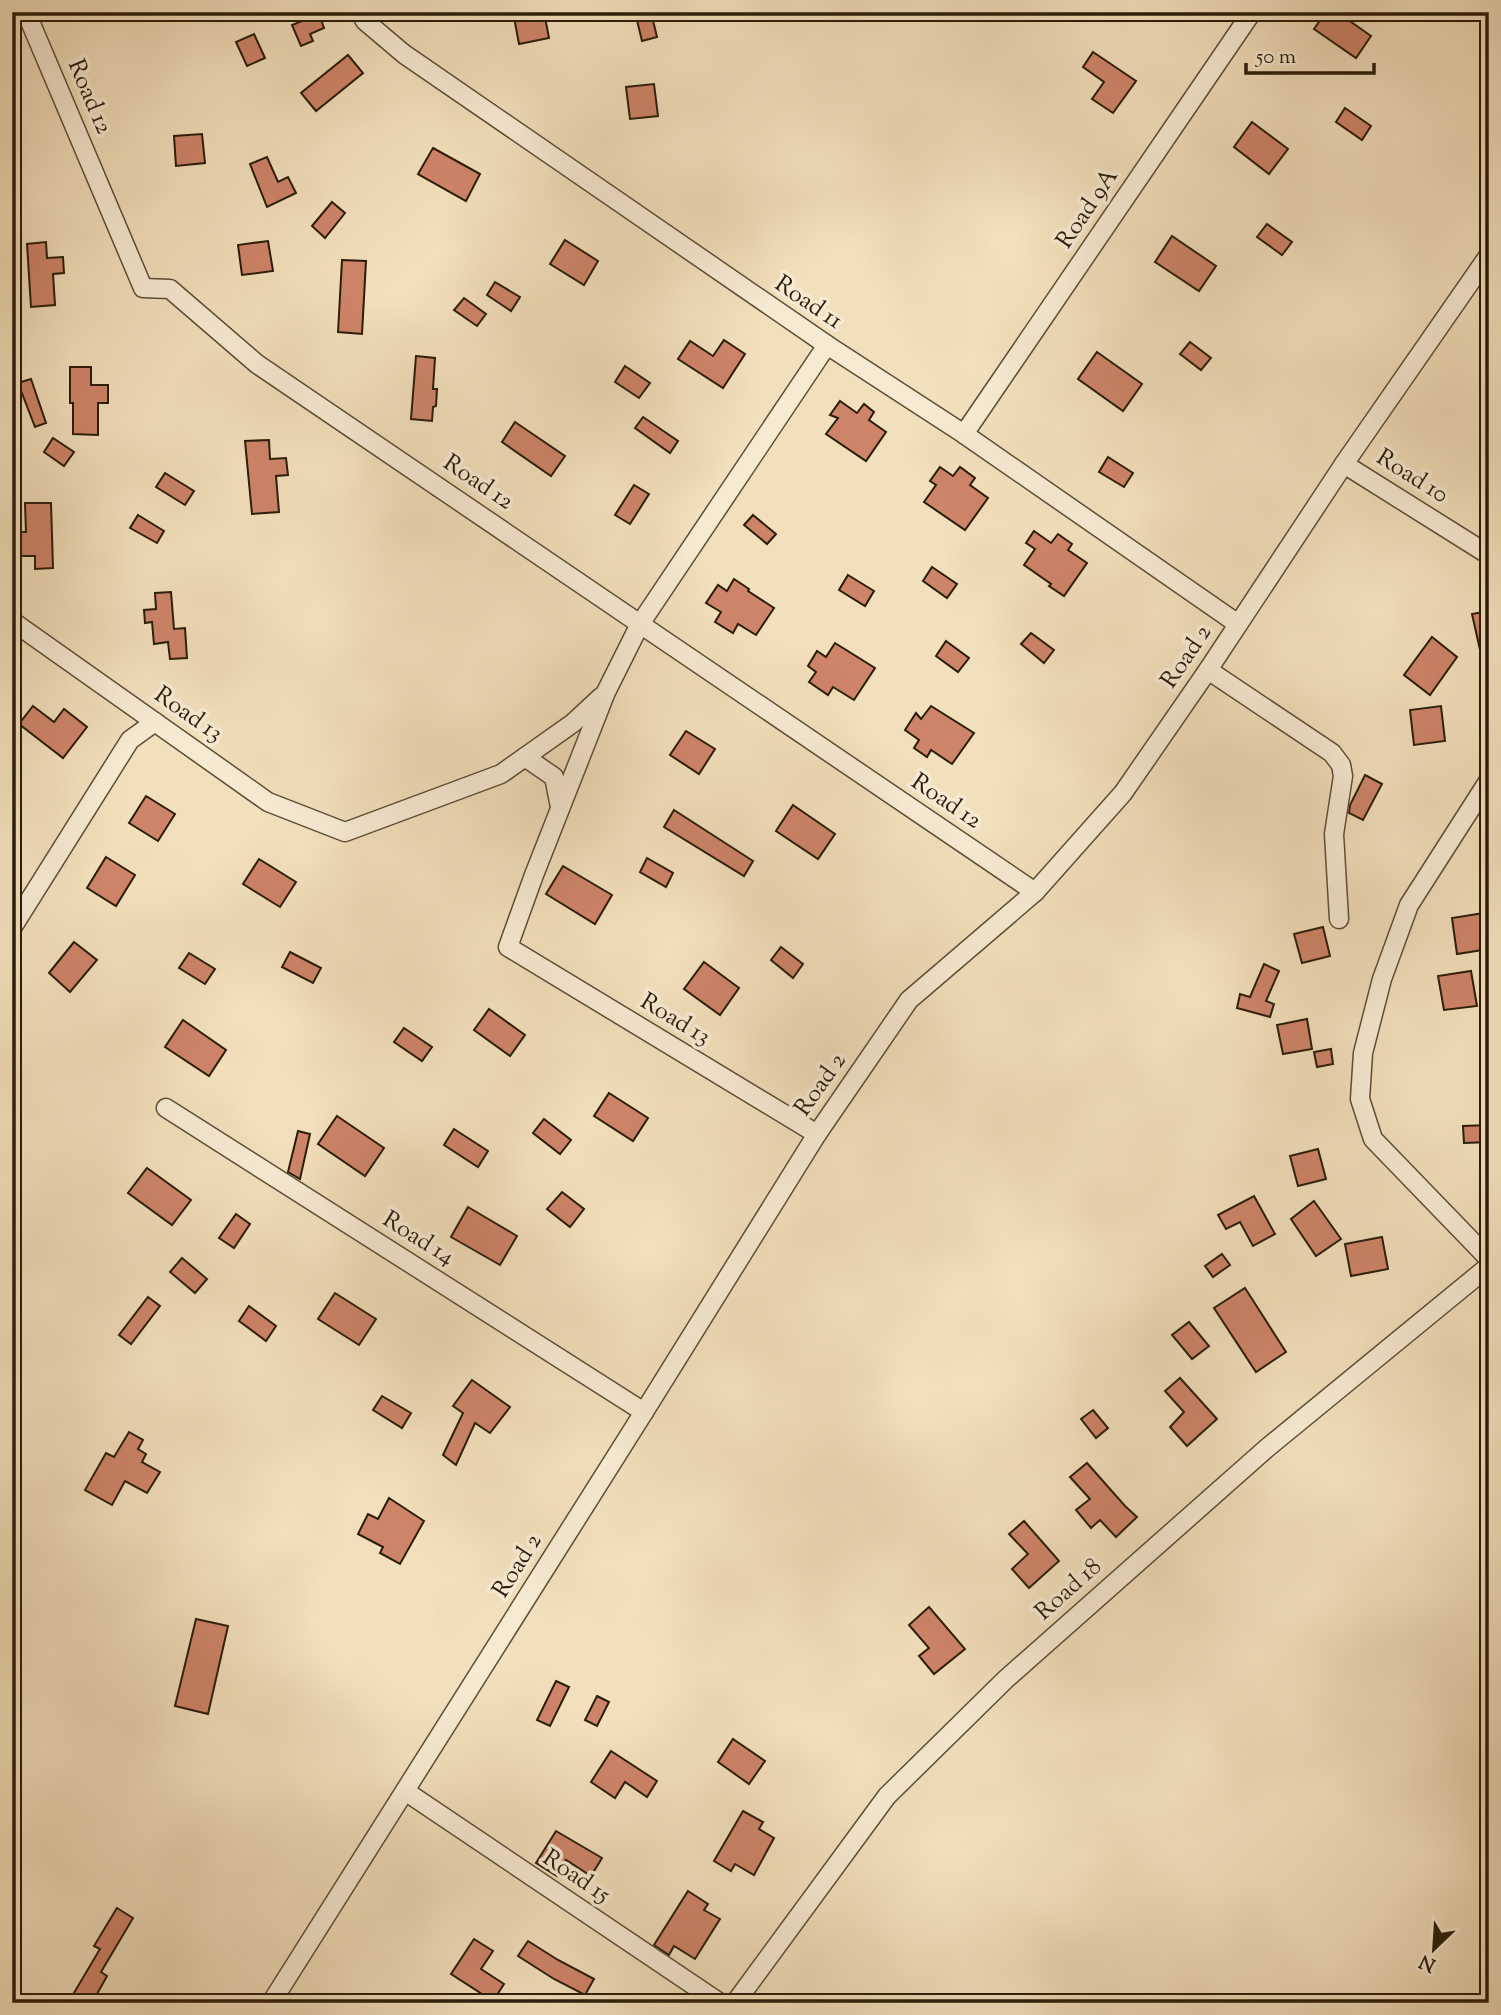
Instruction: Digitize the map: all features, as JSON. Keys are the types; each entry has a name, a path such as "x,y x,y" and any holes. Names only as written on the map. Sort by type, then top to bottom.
{"street":[{"name":"Road 12","path":"26,12 143,288 170,289 257,364 1035,892"},
{"name":"Road 11","path":"360,12 365,21 404,54 827,345 964,434 1238,624"},
{"name":"Road 9A","path":"964,434 1252,12"},
{"name":"Road 2","path":"271,2003 817,1134 909,1000 1035,892 1123,793 1344,464 1489,255"},
{"path":"560,807 606,692 640,624 827,345"},
{"name":"Road 10","path":"1344,464 1489,555"},
{"name":"Road 13","path":"12,621 268,802 345,832 501,774 525,757"},
{"path":"1208,670 1332,753 1341,765 1343,776 1334,834 1339,919"},
{"path":"560,807 554,777 525,757 573,723 606,692"},
{"path":"12,928 130,740 155,722"},
{"path":"1489,780 1409,905 1382,979 1363,1053 1360,1099 1373,1139 1489,1259"},
{"name":"Road 13","path":"560,807 508,947 817,1134"},
{"name":"Road 14","path":"166,1108 644,1412"},
{"name":"Road 18","path":"735,2003 887,1796 976,1708 1266,1448 1489,1266"},
{"name":"Road 15","path":"405,1791 720,2003"}],"building":[{"path":"513,12 544,12 549,38 519,44"},
{"path":"635,12 651,12 657,37 642,41"},
{"path":"1326,12 1337,12 1371,36 1356,58 1314,29"},
{"path":"319,14 324,28 310,34 313,41 301,46 292,25"},
{"path":"254,34 265,58 247,66 236,42"},
{"path":"1093,52 1136,81 1113,113 1092,99 1104,82 1083,67"},
{"path":"348,55 363,73 316,111 301,93"},
{"path":"654,84 658,116 630,119 626,87"},
{"path":"1345,108 1371,126 1362,140 1336,122"},
{"path":"1252,122 1288,149 1269,174 1234,147"},
{"path":"202,134 205,163 176,166 174,136"},
{"path":"433,148 480,174 466,201 418,174"},
{"path":"267,157 278,182 288,177 296,193 267,207 250,164"},
{"path":"332,202 345,213 325,238 312,226"},
{"path":"1267,224 1292,242 1282,255 1257,237"},
{"path":"1172,236 1216,266 1199,291 1155,262"},
{"path":"565,240 598,261 584,285 550,264"},
{"path":"268,241 273,271 242,275 238,245"},
{"path":"46,242 47,258 63,257 64,273 53,274 55,305 31,307 27,244"},
{"path":"342,260 366,261 362,334 338,332"},
{"path":"495,282 520,297 511,311 487,295"},
{"path":"464,298 486,314 477,326 454,310"},
{"path":"724,340 745,354 723,388 678,359 690,341 713,356"},
{"path":"1190,342 1211,358 1201,370 1180,354"},
{"path":"1097,352 1142,384 1123,411 1078,379"},
{"path":"416,356 435,358 433,389 437,389 432,421 411,419"},
{"path":"625,366 650,383 639,398 615,382"},
{"path":"70,367 91,367 91,385 108,385 108,403 98,403 98,435 73,434"},
{"path":"31,379 46,423 35,427 18,383"},
{"path":"840,401 857,413 864,404 874,412 869,420 886,432 866,461 826,434 838,418 830,415"},
{"path":"643,417 678,441 670,453 635,428"},
{"path":"515,422 565,456 551,476 502,442"},
{"path":"53,438 74,452 64,466 44,452"},
{"path":"269,440 270,459 286,458 288,475 276,476 279,512 252,514 245,441"},
{"path":"1108,457 1133,473 1124,487 1099,472"},
{"path":"940,467 953,476 960,467 975,478 970,485 988,498 965,530 924,502 936,485 930,481"},
{"path":"165,473 194,491 185,505 156,487"},
{"path":"634,485 649,494 630,524 615,515"},
{"path":"25,503 51,503 53,568 35,569 35,556 13,556 12,532 26,532"},
{"path":"138,515 164,531 157,543 130,528"},
{"path":"753,515 776,534 767,544 744,525"},
{"path":"1034,531 1051,543 1058,534 1072,544 1068,550 1087,563 1064,596 1024,565 1035,549 1026,543"},
{"path":"932,567 957,584 947,598 923,581"},
{"path":"848,575 874,591 865,606 839,590"},
{"path":"734,579 774,608 756,635 738,624 733,633 715,622 721,612 706,603 718,585 727,591"},
{"path":"171,592 174,629 185,628 187,658 170,659 168,642 154,644 152,622 145,623 144,610 156,609 155,593"},
{"path":"1489,611 1489,662 1483,663 1472,614"},
{"path":"1031,633 1054,650 1044,663 1021,644"},
{"path":"1432,637 1457,657 1430,695 1404,675"},
{"path":"946,641 969,658 958,672 936,656"},
{"path":"835,643 875,668 854,700 833,687 828,695 809,682 816,672 808,666 817,651 826,657"},
{"path":"33,706 54,722 64,709 87,727 63,758 19,724"},
{"path":"931,706 974,733 952,764 931,750 927,757 914,748 919,740 905,730 916,713 921,719"},
{"path":"1441,706 1445,741 1414,745 1410,710"},
{"path":"686,731 715,749 699,774 670,755"},
{"path":"1365,775 1382,784 1363,820 1349,813 1350,805"},
{"path":"146,796 175,814 158,841 129,823"},
{"path":"793,805 835,834 818,859 776,831"},
{"path":"674,810 753,861 744,876 664,827"},
{"path":"106,857 135,875 116,906 87,888"},
{"path":"647,858 673,873 666,887 640,872"},
{"path":"259,859 296,882 280,907 243,884"},
{"path":"563,866 612,895 595,924 546,894"},
{"path":"1484,913 1489,949 1457,954 1452,918"},
{"path":"1323,927 1330,956 1302,963 1294,934"},
{"path":"74,942 97,960 70,992 49,973"},
{"path":"781,947 803,964 793,978 771,960"},
{"path":"290,952 321,968 313,983 282,967"},
{"path":"189,953 215,969 205,984 179,968"},
{"path":"704,962 739,988 720,1015 684,989"},
{"path":"1264,964 1279,971 1266,1001 1274,1004 1270,1017 1237,1008 1240,994 1250,997"},
{"path":"1471,971 1477,1006 1444,1010 1438,976"},
{"path":"489,1009 525,1035 510,1056 474,1030"},
{"path":"1307,1019 1312,1049 1283,1054 1277,1025"},
{"path":"183,1020 226,1050 209,1076 165,1047"},
{"path":"404,1028 432,1047 422,1061 394,1042"},
{"path":"1331,1049 1333,1064 1317,1067 1314,1052"},
{"path":"609,1093 648,1118 633,1141 594,1116"},
{"path":"337,1116 384,1148 365,1176 318,1144"},
{"path":"544,1119 571,1140 560,1154 533,1133"},
{"path":"1489,1125 1489,1142 1464,1143 1463,1126"},
{"path":"454,1129 488,1151 478,1167 444,1145"},
{"path":"298,1131 310,1134 300,1179 288,1172"},
{"path":"1318,1149 1326,1179 1298,1186 1290,1156"},
{"path":"147,1168 191,1200 172,1225 128,1193"},
{"path":"562,1192 584,1209 570,1227 547,1209"},
{"path":"1254,1196 1275,1234 1253,1246 1240,1222 1226,1229 1218,1215"},
{"path":"1314,1201 1341,1239 1316,1256 1291,1219"},
{"path":"468,1207 517,1236 500,1265 451,1237"},
{"path":"236,1214 250,1224 234,1248 219,1238"},
{"path":"1382,1237 1388,1269 1351,1276 1345,1244"},
{"path":"1222,1254 1230,1265 1213,1277 1205,1266"},
{"path":"182,1258 207,1279 195,1293 170,1272"},
{"path":"1245,1288 1286,1352 1256,1372 1214,1308"},
{"path":"335,1293 376,1319 359,1345 318,1319"},
{"path":"148,1297 160,1306 131,1344 119,1335"},
{"path":"249,1306 276,1326 266,1341 239,1321"},
{"path":"1189,1322 1209,1346 1192,1359 1172,1335"},
{"path":"1180,1378 1217,1419 1187,1446 1170,1427 1184,1412 1165,1391"},
{"path":"472,1380 510,1407 490,1433 475,1423 456,1465 443,1455 463,1413 453,1406"},
{"path":"382,1396 411,1413 402,1428 373,1410"},
{"path":"1093,1410 1108,1428 1096,1438 1081,1419"},
{"path":"129,1432 143,1440 138,1449 146,1454 142,1462 160,1472 147,1493 125,1481 112,1505 85,1490 106,1453 114,1457"},
{"path":"1087,1463 1137,1517 1116,1537 1100,1520 1091,1528 1076,1510 1090,1499 1070,1477"},
{"path":"389,1498 424,1521 400,1564 380,1553 383,1547 358,1534 368,1514 378,1519"},
{"path":"1024,1521 1059,1561 1029,1588 1012,1569 1028,1554 1009,1534"},
{"path":"929,1607 965,1649 934,1674 919,1656 929,1648 909,1625"},
{"path":"196,1619 228,1626 208,1714 175,1706"},
{"path":"556,1681 569,1687 550,1726 537,1720"},
{"path":"597,1696 609,1702 597,1726 585,1720"},
{"path":"733,1739 765,1761 749,1784 718,1762"},
{"path":"611,1751 657,1781 647,1797 625,1782 615,1798 591,1782"},
{"path":"743,1811 763,1822 759,1829 774,1838 754,1875 735,1864 731,1871 714,1861"},
{"path":"556,1831 602,1858 591,1876 566,1860 557,1876 536,1863"},
{"path":"688,1891 708,1904 704,1910 720,1919 695,1959 674,1946 669,1955 654,1945"},
{"path":"117,1908 133,1918 101,1972 107,1976 92,2003 68,2003 100,1949 94,1946"},
{"path":"474,1939 493,1951 481,1969 504,1984 493,2001 451,1974"},
{"path":"528,1941 594,1979 585,1995 518,1956"}]}
